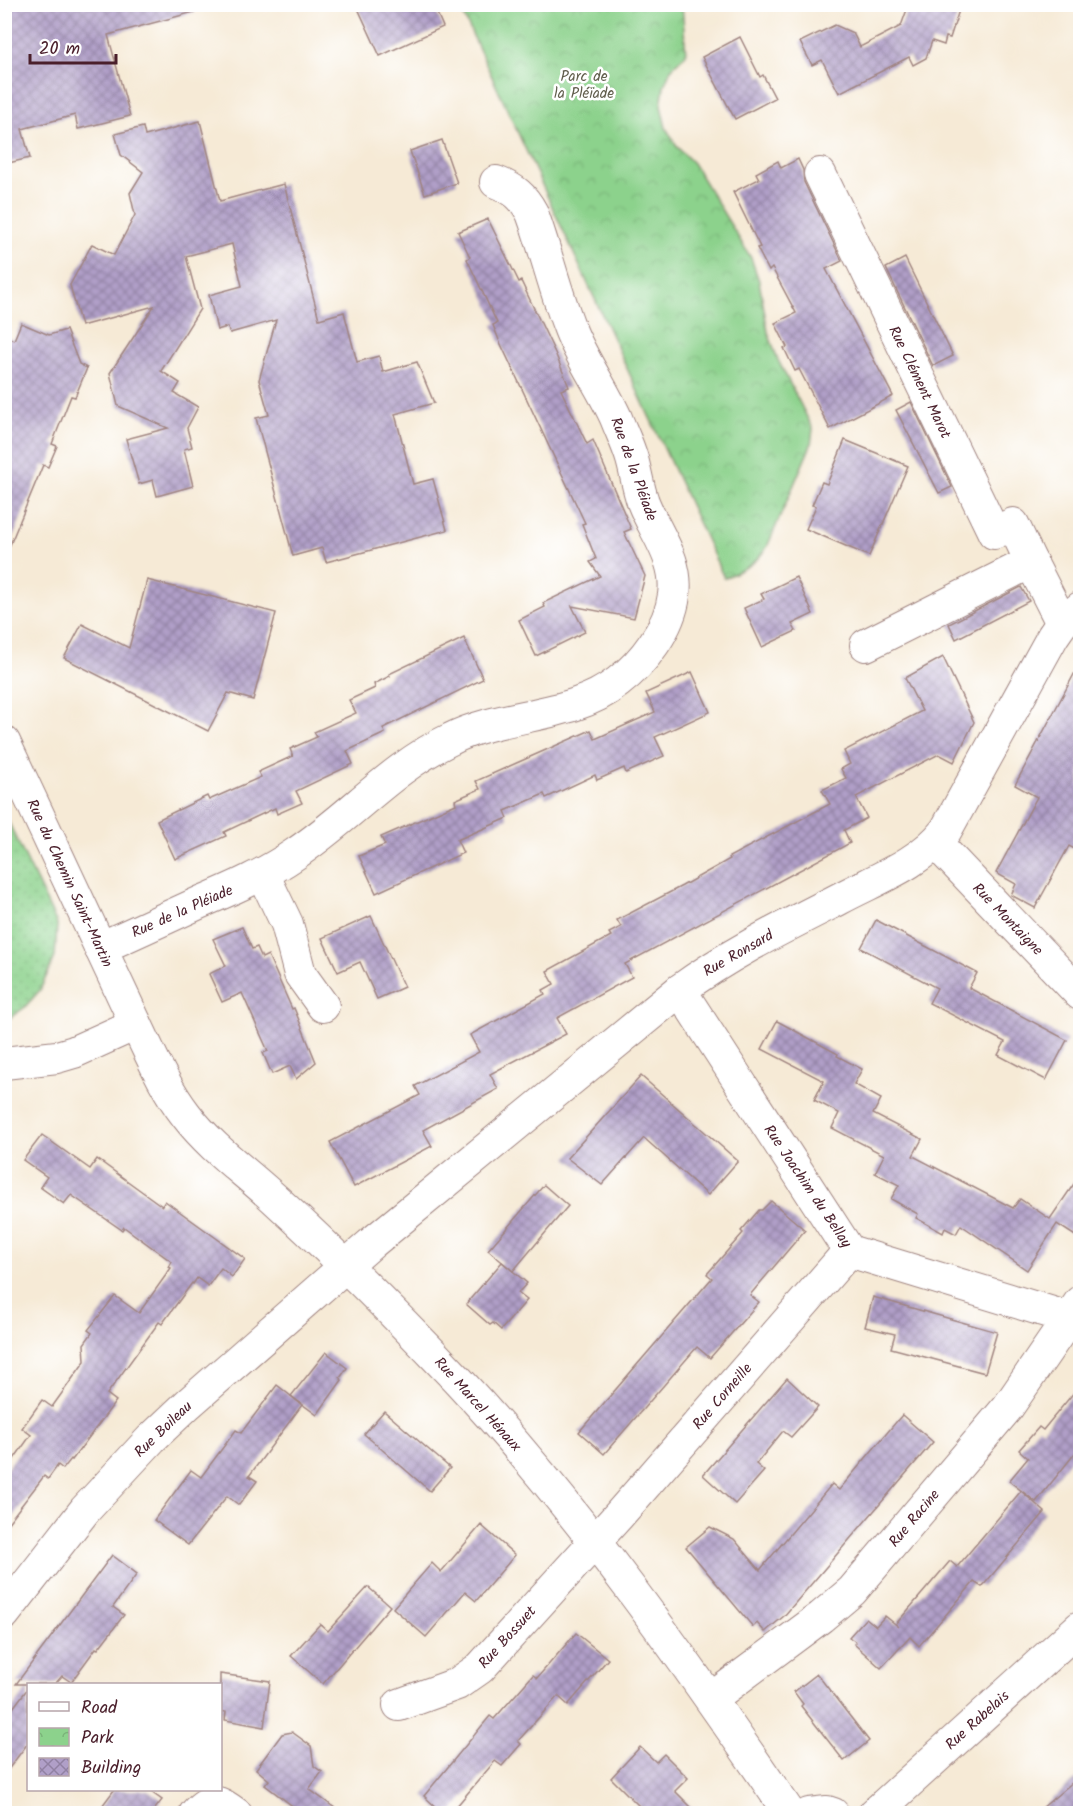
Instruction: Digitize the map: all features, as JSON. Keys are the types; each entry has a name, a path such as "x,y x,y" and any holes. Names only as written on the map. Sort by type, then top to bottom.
{"street":[{"name":"Rue Clément Marot","path":"820,174 994,533 1013,524 1031,562 1071,615"},
{"name":"Rue de la Pléiade","path":"100,948 263,874 296,854 404,767 452,738 479,726 573,706 598,696 638,663 657,638 668,616 674,595 674,572 668,551 643,501 631,457 615,416 570,328 532,213 523,197 510,187 496,182"},
{"path":"866,645 1031,562"},
{"name":"Rue Ronsard","path":"344,1267 680,990 705,972 748,945 911,861 936,843 946,830 1053,636 1071,615"},
{"name":"Rue du Chemin Saint-Martin","path":"4,742 136,1024"},
{"name":"Rue Montaigne","path":"936,843 1080,994"},
{"path":"263,874 287,924 300,974 323,1006"},
{"name":"Rue Joachim du Bellay","path":"680,990 849,1251 1075,1310"},
{"path":"4,1063 43,1059 74,1052 136,1024"},
{"name":"Rue Marcel Hénaux","path":"136,1024 155,1064 185,1115 219,1150 277,1201 458,1380 595,1540 712,1698 790,1814"},
{"name":"Rue Corneille","path":"595,1540 849,1251"},
{"name":"Rue Boileau","path":"4,1614 85,1510 151,1439 344,1267"},
{"name":"Rue Racine","path":"712,1698 821,1617 852,1591 1008,1407 1075,1310"},
{"name":"Rue Bossuet","path":"399,1705 457,1684 480,1668 595,1540"},
{"name":"Rue Rabelais","path":"874,1814 1080,1626"},
{"path":"195,1814 208,1802 216,1802 224,1804 236,1814"},
{"path":"809,1814 833,1814"}],"green space":[{"name":"Parc de la Pléïade","path":"479,4 682,5 686,54 671,69 664,86 661,106 666,128 677,147 693,163 751,258 759,281 768,332 778,360 813,429 811,445 767,547 753,563 724,578 462,12"},
{"path":"4,813 57,924 55,957 40,990 24,1008 5,1021"}],"building":[{"path":"4,4 193,4 194,12 108,35 130,116 78,129 75,115 22,129 30,158 4,164"},
{"path":"356,4 433,4 443,27 380,56"},
{"path":"909,4 961,4 950,38 946,37 944,45 932,41 926,58 913,65 909,57 839,93 822,60 812,65 800,42 835,25 853,33 860,47 901,26"},
{"path":"740,37 760,77 763,75 775,98 735,119 702,57"},
{"path":"200,121 220,201 284,184 319,319 344,312 357,362 379,356 383,372 417,362 434,403 395,414 413,484 433,479 447,530 326,562 322,548 293,556 256,418 269,415 259,380 276,320 230,333 227,327 217,330 209,295 242,286 232,244 186,256 200,309 161,371 180,383 174,393 198,407 187,428 192,447 184,449 193,486 157,496 153,480 139,484 126,439 168,428 118,406 110,373 154,306 81,326 70,285 92,244 114,255 135,215 130,193 143,172 121,155 115,134 143,127 145,136"},
{"path":"442,140 457,183 425,194 410,151"},
{"path":"798,159 803,170 804,182 842,261 826,269 893,396 830,429 799,369 795,371 784,348 787,347 775,323 796,313 772,268 769,271 757,248 760,247 733,192 759,179 756,173 778,161 781,168"},
{"path":"488,219 556,355 569,387 561,390 587,444 593,440 631,529 624,532 645,576 634,618 572,606 585,632 536,656 519,620 545,607 543,603 600,576 590,562 596,559 582,524 585,523 499,340 493,325 497,323 467,259 470,257 458,232"},
{"path":"905,258 953,356 933,366 886,268"},
{"path":"21,323 49,335 66,330 79,364 87,368 75,397 71,396 52,444 57,446 48,467 43,465 5,557 4,336 14,340"},
{"path":"911,402 952,487 939,493 896,410"},
{"path":"845,440 908,466 869,556 806,529 816,506 812,505 822,482 827,484"},
{"path":"796,577 813,614 792,624 796,631 762,647 744,608 764,599 761,594"},
{"path":"147,580 276,613 253,700 228,693 208,731 64,658 82,624 129,648"},
{"path":"1021,587 1029,601 956,639 949,624"},
{"path":"464,638 483,679 383,728 385,733 347,751 353,764 296,791 302,803 277,814 275,808 224,832 226,836 175,859 157,820 207,796 209,800 261,777 258,772 293,756 290,749 317,737 314,732 356,713 349,700 375,688 374,684 390,676 389,674"},
{"path":"943,657 974,722 954,762 939,754 856,797 867,818 844,830 850,843 625,964 632,977 557,1018 566,1034 490,1074 498,1089 423,1130 432,1146 354,1187 330,1142 420,1095 415,1086 479,1052 470,1035 545,994 543,990 554,984 547,971 611,936 609,933 621,927 617,920 830,804 822,790 846,778 841,769 850,764 844,751 922,711 905,678"},
{"path":"1080,663 1080,852 1069,846 1035,908 1011,895 1016,884 996,873 1037,797 1015,785"},
{"path":"692,672 710,712 655,737 664,756 626,773 624,768 597,780 595,775 546,798 544,794 505,811 508,818 457,840 463,853 376,893 359,856 385,845 381,837 456,804 455,800 480,789 476,781 591,730 595,739 655,712 646,693"},
{"path":"371,916 404,987 377,999 360,962 338,972 322,938"},
{"path":"876,920 977,973 969,988 1067,1040 1046,1080 998,1055 1005,1042 929,1003 937,988 861,948"},
{"path":"242,927 252,949 257,947 262,958 268,955 292,1009 294,1008 316,1062 296,1079 290,1066 272,1074 263,1053 268,1051 242,993 222,1002 209,974 226,966 213,939"},
{"path":"777,1021 862,1069 854,1084 881,1099 873,1114 922,1139 913,1156 1013,1208 1020,1199 1050,1219 1080,1175 1080,1239 1057,1224 1027,1270 961,1225 956,1234 945,1228 943,1233 916,1218 918,1214 891,1199 899,1185 875,1173 884,1155 832,1128 839,1113 814,1100 824,1081 762,1049"},
{"path":"641,1076 738,1161 708,1195 644,1138 602,1185 567,1158"},
{"path":"42,1135 90,1169 97,1159 162,1206 165,1201 245,1259 232,1277 221,1268 208,1286 197,1278 192,1283 162,1324 159,1322 107,1394 116,1401 72,1460 63,1469 58,1465 48,1479 44,1476 4,1528 4,1473 31,1435 22,1428 42,1400 52,1407 85,1361 84,1344 92,1333 88,1330 115,1296 139,1313 171,1268 169,1267 172,1262 124,1227 122,1230 71,1195 64,1204 40,1187 47,1177 23,1160"},
{"path":"544,1185 568,1206 513,1271 488,1250"},
{"path":"771,1201 805,1230 750,1295 759,1302 710,1358 697,1347 604,1454 579,1432 712,1278 707,1274 743,1233 741,1231 759,1210"},
{"path":"502,1262 527,1283 518,1293 527,1300 501,1330 493,1323 490,1325 466,1304"},
{"path":"873,1297 997,1332 985,1373 891,1348 895,1334 865,1327"},
{"path":"326,1352 347,1368 340,1378 342,1380 317,1415 291,1396"},
{"path":"787,1378 818,1407 791,1437 783,1431 756,1464 764,1471 735,1504 703,1475"},
{"path":"277,1385 302,1405 249,1476 257,1481 239,1505 227,1496 188,1545 154,1520 191,1470 201,1477 236,1430 241,1433"},
{"path":"1080,1385 1080,1447 1036,1502 1009,1481 1028,1458 1019,1450 1039,1427 1043,1430"},
{"path":"384,1411 450,1468 430,1491 364,1434"},
{"path":"902,1415 933,1442 784,1616 765,1632 757,1623 753,1627 686,1547 710,1527 734,1539 760,1570 832,1484 839,1490"},
{"path":"1021,1491 1045,1512 982,1587 974,1582 919,1646 910,1637 881,1668 854,1644 856,1642 849,1637 866,1618 876,1626 885,1616 899,1627 896,1624 950,1561 957,1567"},
{"path":"481,1525 515,1555 476,1601 465,1592 426,1637 393,1608 432,1563 441,1572"},
{"path":"112,1555 137,1574 113,1607 124,1615 71,1682 62,1676 56,1683 16,1684"},
{"path":"368,1587 390,1606 323,1684 291,1656 320,1624 328,1631"},
{"path":"576,1633 608,1659 568,1705 558,1696 518,1741 521,1744 502,1766 495,1761 450,1814 443,1814 424,1796 490,1716 494,1719 533,1675 537,1678"},
{"path":"220,1674 270,1681 264,1727 225,1720 226,1712 222,1711 222,1683 220,1683"},
{"path":"817,1674 869,1741 844,1761 801,1706 803,1704 794,1692"},
{"path":"27,1689 27,1744 4,1775 4,1720"},
{"path":"292,1732 311,1746 314,1766 322,1772 309,1789 343,1814 303,1814 265,1785 269,1780 256,1769 282,1734"},
{"path":"640,1747 656,1762 664,1754 688,1778 675,1791 698,1814 647,1814 611,1778"},
{"path":"1080,1776 1080,1814 1035,1814"},
{"path":"113,1791 149,1791 162,1800 151,1814 96,1814"}]}
